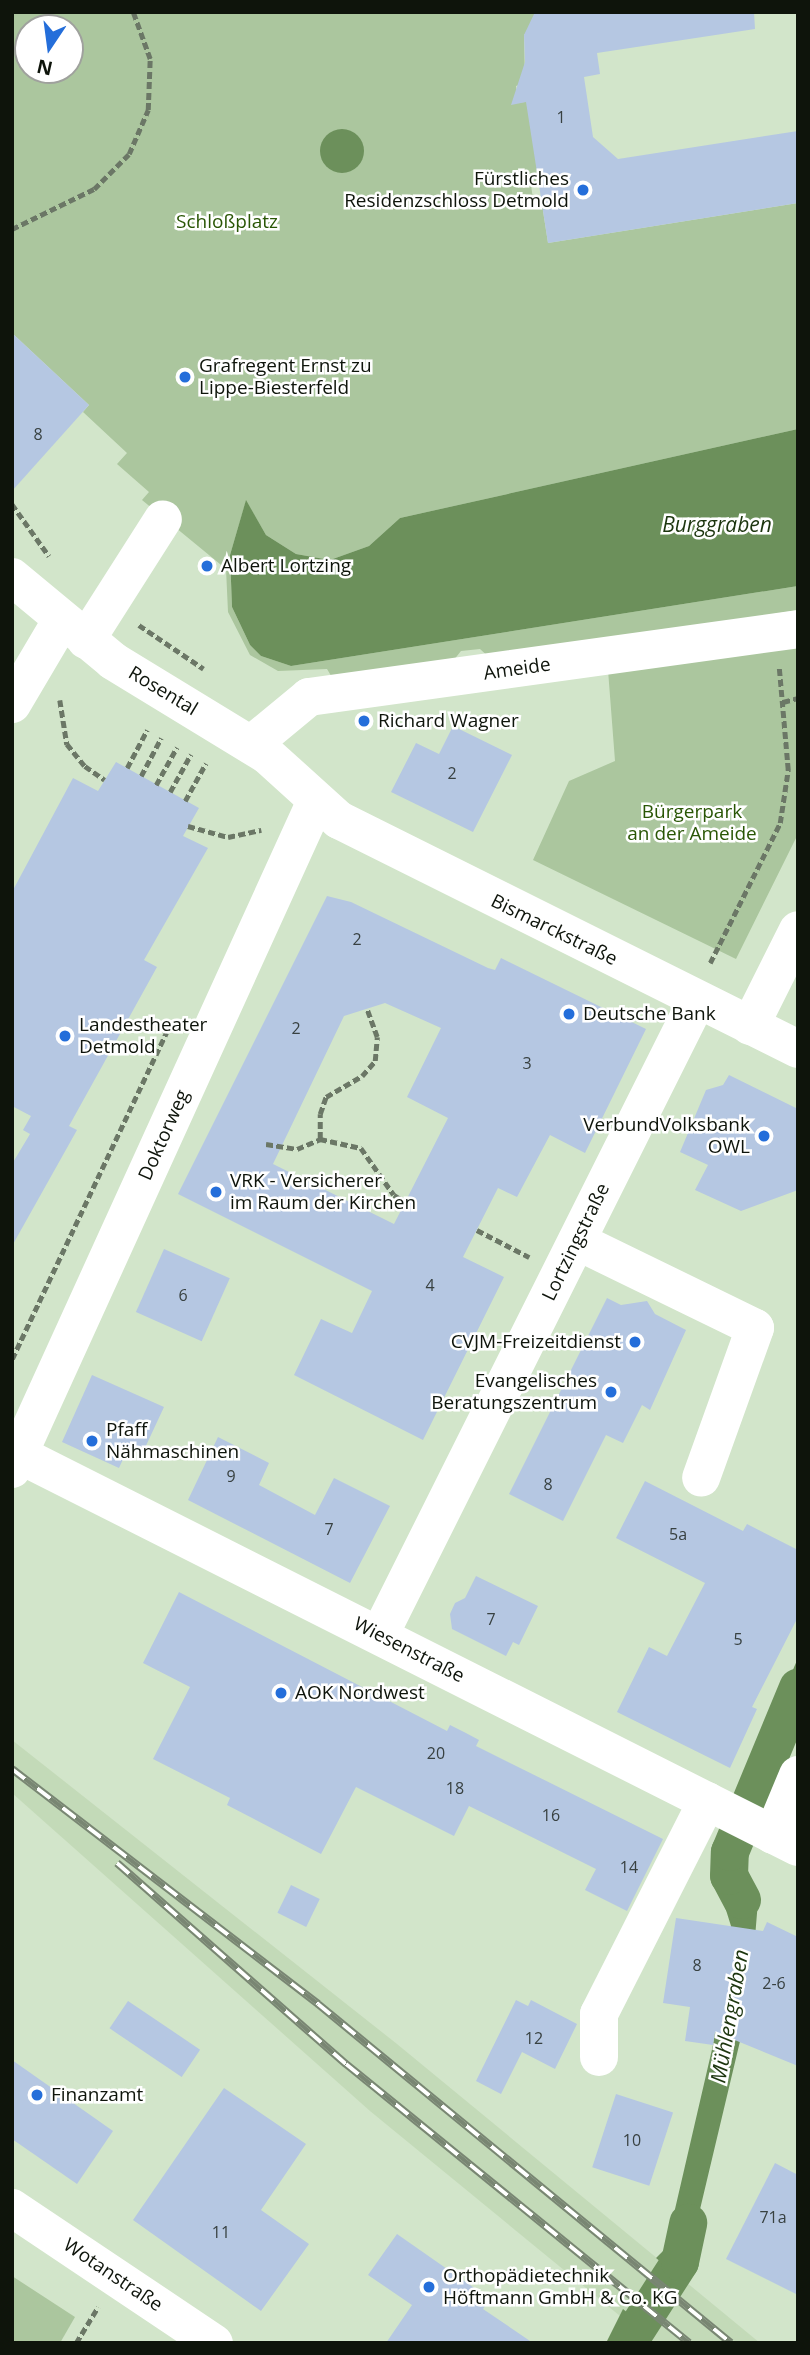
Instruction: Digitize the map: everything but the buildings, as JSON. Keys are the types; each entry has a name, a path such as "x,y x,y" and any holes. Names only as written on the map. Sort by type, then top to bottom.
{"street":[{"path":"12,704 73,631 108,605 163,519"},
{"name":"Rosental","path":"12,577 73,631 252,744 316,801"},
{"name":"Ameide","path":"252,744 309,697 786,631"},
{"name":"Bismarckstraße","path":"316,801 368,836 798,1049"},
{"name":"Doktorweg","path":"14,1459 316,801"},
{"path":"750,1026 798,930"},
{"name":"Lortzingstraße","path":"380,1634 697,1000"},
{"path":"569,1257 755,1328 701,1478"},
{"name":"Wiesenstraße","path":"14,1459 380,1634 753,1825"},
{"path":"599,2057 599,2014 753,1825 798,1775"},
{"name":"Wotanstraße","path":"12,2208 214,2343"}],"path":[{"path":"12,229 94,189 129,154 148,110 150,59 133,12"},
{"path":"12,504 58,566"},
{"path":"108,605 212,674"},
{"path":"697,1000 710,962 780,823 788,770 783,702 786,631"},
{"path":"59,691 67,744 85,766 105,780"},
{"path":"783,702 798,698"},
{"path":"127,768 147,730"},
{"path":"141,776 162,738"},
{"path":"156,785 177,747"},
{"path":"170,792 191,754"},
{"path":"185,801 206,763"},
{"path":"188,826 228,837 262,830 256,842"},
{"path":"320,1139 320,1114 327,1097 362,1076 374,1061 377,1037 367,1009"},
{"path":"12,1359 168,1028"},
{"path":"266,1144 297,1149 320,1139 361,1148 394,1195 405,1202"},
{"path":"477,1230 569,1257"}],"shaded area":[{"path":"12,1740 397,2044 760,2343 653,2343 370,2111 12,1793"}],"green space":[{"name":"Schloßplatz","path":"12,12 534,12 536,22 524,35 525,83 516,86 518,103 530,101 539,183 531,185 533,199 541,198 548,243 798,203 798,429 400,518 369,546 330,560 296,554 266,535 246,501 230,555 232,607 250,645 261,656 291,666 798,586 798,610 492,660 480,649 461,651 449,666 336,684 327,669 278,671 250,655 228,612 226,569 142,500 149,492 117,464 127,453 83,412 89,405 12,333"},
{"name":"Bürgerpark an der Ameide","path":"798,629 798,834 736,959 533,860 569,781 615,761 607,657"},
{"path":"12,2276 75,2317 60,2343 12,2343"}],"water":[{"path":"342,129 358,135 364,151 358,167 342,173 326,167 320,151 326,135"},
{"name":"Burggraben","path":"798,429 798,586 291,666 261,656 250,645 232,607 230,555 246,500 266,535 296,554 330,560 369,546 400,518"},
{"path":"798,1658 798,1721 773,1788 748,1775"},
{"path":"717,1847 743,1858 758,1901 754,1950 746,2016 687,2264 678,2276 656,2258 666,2248 713,2045 731,1926 716,1878"},
{"path":"623,2309 646,2328 638,2343 606,2343"}],"waterway":[{"name":"Mühlengraben","path":"742,1900 729,1876 730,1852 798,1688"},
{"name":"Mühlengraben","path":"628,2343 680,2262 688,2223"}],"railway":[{"path":"12,1769 318,2004 731,2343"},
{"path":"117,1863 346,2064 689,2343"}],"place":[{"name":"Fürstliches Residenzschloss Detmold","path":"583,190"},
{"name":"Grafregent Ernst zu Lippe-Biesterfeld","path":"185,377"},
{"name":"Albert Lortzing","path":"207,566"},
{"name":"Richard Wagner","path":"364,721"},
{"name":"Deutsche Bank","path":"569,1014"},
{"name":"Landestheater Detmold","path":"65,1036"},
{"name":"VerbundVolksbank OWL","path":"764,1136"},
{"name":"VRK - Versicherer im Raum der Kirchen","path":"216,1192"},
{"name":"CVJM-Freizeitdienst","path":"635,1342"},
{"name":"Evangelisches Beratungszentrum","path":"611,1392"},
{"name":"Pfaff Nähmaschinen","path":"92,1441"},
{"name":"AOK Nordwest","path":"281,1693"},
{"name":"Finanzamt","path":"37,2095"},
{"name":"Orthopädietechnik Höftmann GmbH & Co. KG","path":"429,2287"}]}
